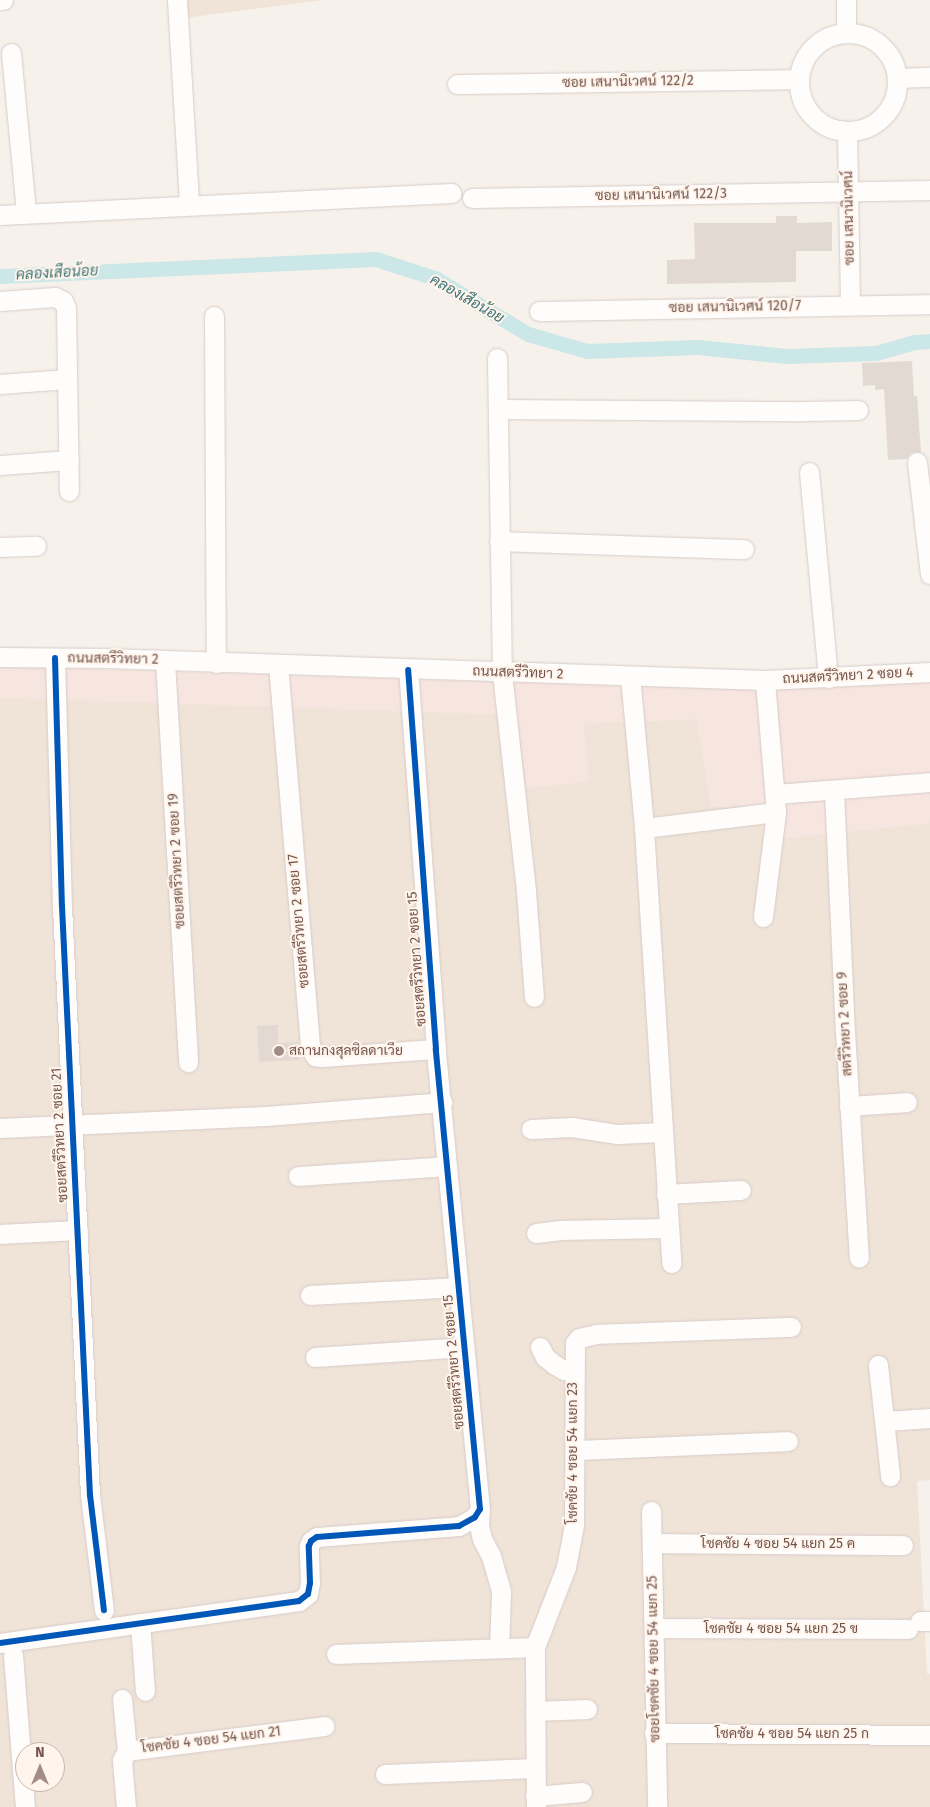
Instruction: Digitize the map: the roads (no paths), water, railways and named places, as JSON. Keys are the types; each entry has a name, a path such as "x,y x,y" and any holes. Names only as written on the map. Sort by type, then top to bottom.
{"street":[{"path":"177,0 189,204"},
{"path":"846,0 846,33"},
{"path":"846,33 861,34 880,46 893,63 897,78 894,98 884,115 873,124 861,129 847,131 825,125 808,111 802,101 798,79 801,65 808,52 819,42 832,35 846,33"},
{"path":"11,53 26,213"},
{"path":"897,78 930,77"},
{"name":"ซอย เสนานิเวศน์ 122/2","path":"458,84 798,79"},
{"name":"ซอย เสนานิเวศน์","path":"847,131 850,305"},
{"name":"ซอย เสนานิเวศน์ 122/3","path":"472,198 930,190"},
{"path":"0,215 189,204 451,193"},
{"path":"0,301 55,297 63,301 66,308 69,491"},
{"name":"ซอย เสนานิเวศน์ 120/7","path":"539,311 930,304"},
{"path":"214,316 216,663"},
{"path":"497,358 502,673 526,891 534,997"},
{"path":"0,384 67,379"},
{"path":"498,409 804,412 858,410"},
{"path":"0,465 69,460"},
{"path":"918,462 930,574"},
{"path":"809,472 828,678"},
{"path":"499,541 744,550"},
{"path":"0,547 36,546"},
{"name":"ถนนสตรีวิทยา 2","path":"0,657 765,680"},
{"name":"ซอยสตรีวิทยา 2 ซอย 21","path":"55,658 62,906 90,1495 104,1610"},
{"name":"ซอยสตรีวิทยา 2 ซอย 19","path":"165,661 188,1062"},
{"name":"ซอยสตรีวิทยา 2 ซอย 17","path":"278,664 310,1046 315,1056 321,1057 436,1049"},
{"name":"ซอยสตรีวิทยา 2 ซอย 15","path":"408,670 436,1049 480,1510 479,1526 482,1539 491,1556 501,1592 499,1648"},
{"name":"ถนนสตรีวิทยา 2 ซอย 4","path":"765,680 930,672"},
{"path":"630,676 644,828 671,1263"},
{"path":"763,917 776,803 765,680"},
{"path":"644,828 834,790 930,782"},
{"name":"สตรีวิทยา 2 ซอย 9","path":"834,790 849,1106 859,1258"},
{"path":"0,1128 266,1116 442,1102"},
{"path":"849,1106 907,1102"},
{"path":"531,1129 572,1127 617,1134 662,1132"},
{"path":"298,1176 447,1166"},
{"path":"666,1194 741,1190"},
{"path":"536,1233 559,1230 668,1228"},
{"path":"0,1234 78,1230"},
{"path":"310,1295 459,1287"},
{"name":"โชคชัย 4 ซอย 54 แยก 23","path":"536,1801 535,1647 566,1567 574,1525 575,1343 579,1338 588,1334 791,1327"},
{"path":"315,1357 465,1347"},
{"path":"540,1347 545,1357 555,1365 574,1370"},
{"path":"878,1365 886,1421 890,1476"},
{"path":"886,1421 930,1418"},
{"path":"575,1450 788,1441"},
{"path":"25,1807 7,1649 140,1623 299,1601 308,1594 310,1583 309,1546 311,1540 317,1537 459,1526 475,1516 480,1510"},
{"name":"ซอยโชคชัย 4 ซอย 54 แยก 25","path":"650,1511 657,1807"},
{"name":"โชคชัย 4 ซอย 54 แยก 25 ค","path":"652,1543 903,1544"},
{"path":"140,1623 144,1692"},
{"name":"โชคชัย 4 ซอย 54 แยก 25 ข","path":"654,1628 920,1624"},
{"path":"336,1654 535,1647"},
{"path":"122,1699 127,1751"},
{"path":"535,1711 587,1709"},
{"name":"โชคชัย 4 ซอย 54 แยก 21","path":"126,1807 122,1760 127,1751 324,1726"},
{"name":"โชคชัย 4 ซอย 54 แยก 25 ก","path":"654,1733 930,1735"},
{"path":"385,1774 535,1768"},
{"path":"536,1801 582,1792"}],"waterway":[{"name":"คลองเสือน้อย","path":"0,276 376,259 435,278 528,334 587,351 697,347 787,356 876,353 915,342 930,341"}],"place":[{"name":"สถานกงสุลซิลดาเวีย","path":"279,1051"}]}
